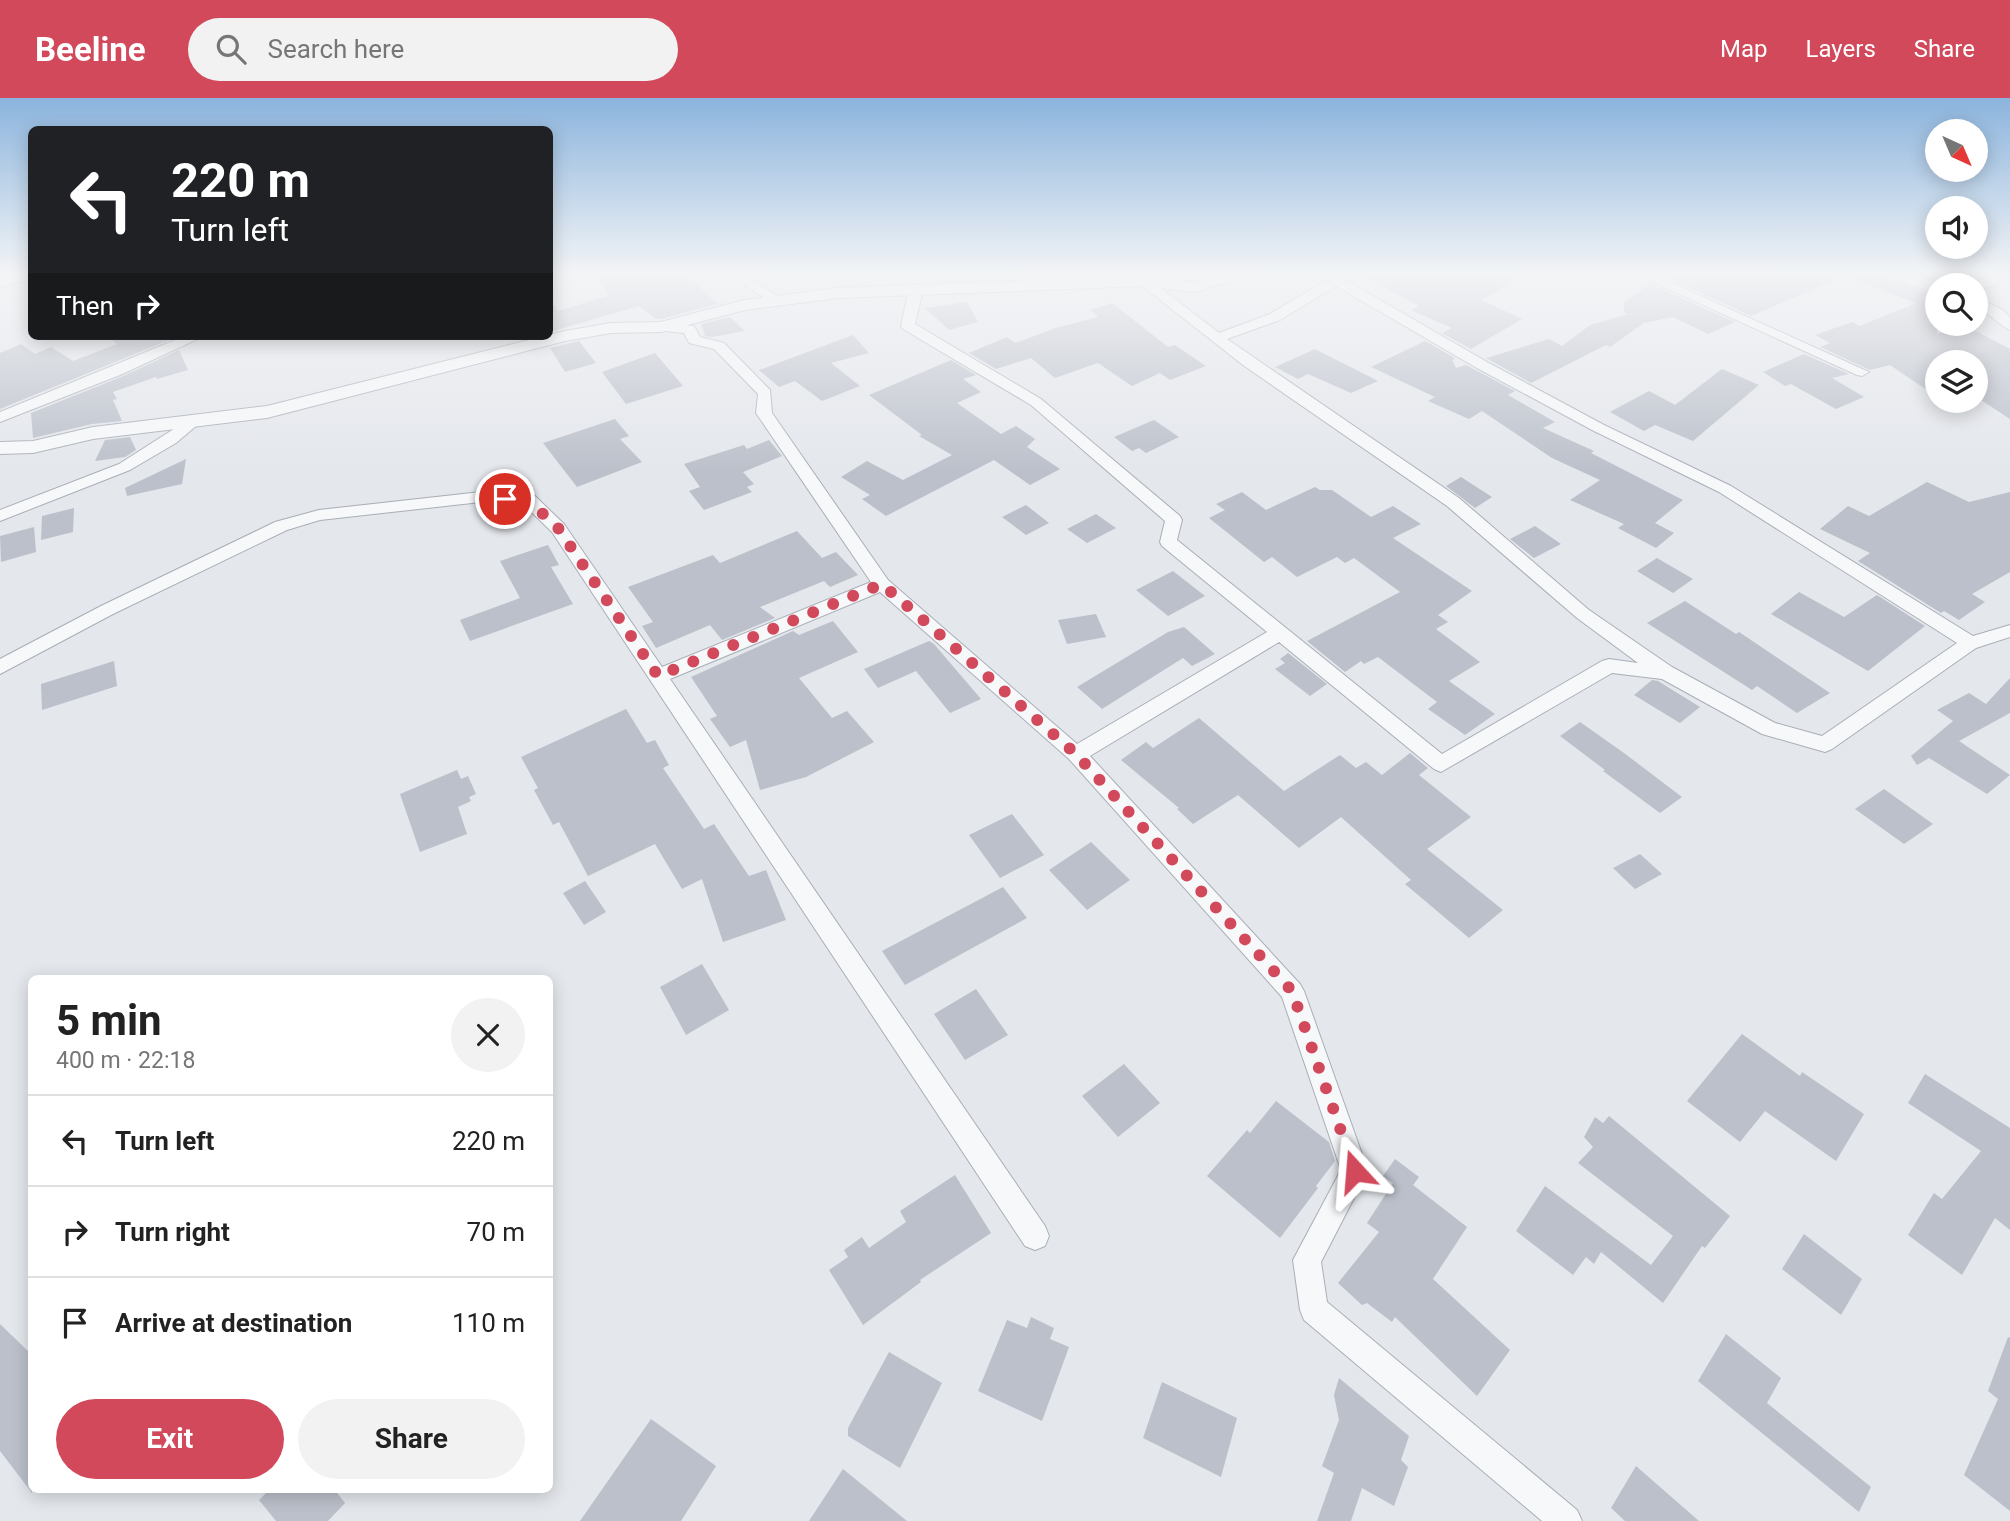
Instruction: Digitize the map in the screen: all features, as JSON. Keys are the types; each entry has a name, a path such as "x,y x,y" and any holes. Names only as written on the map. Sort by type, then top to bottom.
{"street":[{"path":"694,339 719,346 765,393 764,413 882,584 1076,754 1292,991 1355,1171 1307,1259 1314,1310 1566,1521"},
{"path":"931,339 1036,402 1174,520 1168,542 1441,764 1609,666 1665,672"},
{"path":"1219,339 1453,502 1583,614 1665,672 1769,729 1825,744 1971,643 2010,631"},
{"path":"1440,339 1599,428 1725,489 1971,643"},
{"path":"1789,339 1862,372"},
{"path":"0,417 116,372 188,340"},
{"path":"0,448 33,447 93,433 267,412 550,340"},
{"path":"0,516 96,479 147,455 172,440 191,423"},
{"path":"0,667 107,610 281,526 319,515 481,497 528,500 558,528 1035,1236"},
{"path":"658,676 882,584"},
{"path":"1076,754 1281,632"}],"building":[{"path":"841,339 857,339 869,353 831,363 860,386 822,401 795,381 779,387 759,370"},
{"path":"1001,339 1010,339 1015,343 1025,339 1158,339 1168,347 1175,345 1206,366 1170,380 1160,373 1132,386 1098,363 1055,378 1031,358 996,369 969,353"},
{"path":"1454,339 1487,339 1471,349"},
{"path":"1548,339 1562,346 1571,339 1621,339 1610,347 1606,345 1531,383 1486,358"},
{"path":"1823,339 1992,339 2010,349 2010,419 1988,405 1988,350 1925,350 1925,389 1890,365 1870,370 1820,347 1830,343"},
{"path":"112,340 169,340 0,409 0,353 21,344 35,354 51,347 73,361 117,344"},
{"path":"579,341 596,363 565,372 550,348"},
{"path":"1425,341 1455,358 1452,360 1456,368 1466,365 1515,391 1508,395 1555,422 1543,428 1594,451 1591,453 1683,500 1655,523 1674,533 1656,548 1618,528 1624,524 1570,500 1600,480 1552,458 1482,411 1469,419 1428,401 1435,397 1371,367"},
{"path":"1315,349 1378,381 1351,393 1308,374 1298,379 1275,367"},
{"path":"179,350 188,370 157,379 156,377 113,392 117,399 113,400 122,421 92,424 33,438 31,413 121,377"},
{"path":"655,353 683,386 626,404 602,372"},
{"path":"1804,354 1849,374 1832,378 1864,397 1836,409 1791,384 1785,386 1763,372"},
{"path":"951,360 976,375 963,379 981,392 957,403 1001,434 1016,426 1035,439 1027,447 1060,469 1030,485 994,460 886,516 862,499 870,495 841,477 867,461 903,480 952,455 919,436 922,435 869,395"},
{"path":"1722,369 1759,385 1693,441 1655,425 1644,431 1610,412 1649,391 1675,405"},
{"path":"615,419 629,436 620,439 642,462 577,487 543,443"},
{"path":"1154,420 1179,437 1146,453 1139,448 1132,451 1114,437"},
{"path":"130,437 136,450 125,457 95,461 105,440"},
{"path":"769,440 782,456 743,472 754,484 747,487 752,492 704,510 689,491 700,487 684,464 744,445 747,449"},
{"path":"186,459 182,484 127,496 125,488"},
{"path":"1461,477 1492,497 1475,508 1446,486"},
{"path":"1927,482 1969,502 2010,492 2010,572 1972,594 1985,602 1959,620 1944,611 1941,613 1858,561 1870,553 1820,529 1848,506 1869,516"},
{"path":"1315,487 1332,490 1371,517 1393,506 1421,524 1393,538 1472,591 1438,615 1448,622 1436,629 1480,662 1449,681 1495,714 1465,735 1428,709 1437,702 1378,657 1364,664 1361,661 1345,672 1307,641 1400,592 1354,558 1345,563 1337,557 1297,577 1272,557 1264,562 1209,518 1225,510 1216,504 1242,492 1266,510"},
{"path":"1026,505 1049,523 1026,535 1002,517"},
{"path":"74,508 73,532 41,540 42,516"},
{"path":"1096,514 1116,528 1087,543 1067,529"},
{"path":"1535,526 1561,544 1534,558 1510,539"},
{"path":"34,527 36,552 1,562 0,536"},
{"path":"797,531 822,558 836,552 858,575 830,587 824,581 760,607 775,618 722,640 710,625 656,648 642,626 653,622 628,587 713,555 720,563"},
{"path":"548,545 559,565 551,567 573,604 470,641 460,620 520,598 500,561"},
{"path":"1657,558 1693,579 1673,593 1637,571"},
{"path":"1173,571 1205,596 1168,616 1136,590"},
{"path":"1799,592 1844,617 1877,595 1925,626 1868,671 1771,614"},
{"path":"1685,601 1736,634 1739,632 1830,693 1797,713 1757,686 1752,690 1647,623"},
{"path":"1096,614 1106,637 1067,644 1058,620"},
{"path":"833,621 858,652 799,678 832,718 847,711 874,742 806,777 760,790 746,740 730,747 710,719 717,716 691,677 793,631 799,635"},
{"path":"1184,627 1215,654 1192,666 1183,658 1102,709 1077,687 1168,632"},
{"path":"929,641 981,699 950,713 916,671 878,688 864,669"},
{"path":"1288,653 1327,684 1310,696 1275,669 1285,663 1280,659"},
{"path":"114,661 117,686 42,710 41,684"},
{"path":"2010,678 2010,713 1959,741 2010,775 1987,794 1929,758 1917,765 1911,756 1953,721 1937,710 1969,693 1986,704"},
{"path":"1652,680 1700,707 1680,723 1634,695"},
{"path":"626,709 647,743 655,740 669,765 663,768 704,829 714,824 749,876 766,870 786,920 723,942 702,879 682,889 655,844 588,876 559,822 553,825 534,790 538,788 521,757"},
{"path":"1199,718 1284,791 1340,755 1356,768 1366,762 1382,775 1410,753 1428,768 1419,775 1471,817 1427,849 1503,910 1469,938 1405,884 1411,880 1341,817 1299,848 1238,795 1193,824 1177,809 1179,808 1121,760 1146,742 1153,748"},
{"path":"1580,722 1682,797 1660,813 1560,736"},
{"path":"457,770 461,779 468,776 476,794 469,797 471,801 458,807 467,834 420,852 400,794"},
{"path":"1884,789 1933,824 1904,844 1855,809"},
{"path":"1012,814 1044,855 1000,878 969,835"},
{"path":"1091,842 1130,880 1087,910 1049,870"},
{"path":"1640,854 1662,874 1635,889 1613,868"},
{"path":"585,881 606,912 584,925 563,893"},
{"path":"1003,887 1027,918 905,985 882,951"},
{"path":"702,964 729,1010 686,1035 660,987"},
{"path":"976,989 1008,1035 965,1060 934,1014"},
{"path":"1742,1034 1800,1076 1802,1072 1864,1114 1836,1161 1765,1111 1740,1142 1687,1101"},
{"path":"1124,1064 1160,1103 1118,1137 1082,1096"},
{"path":"1925,1074 2010,1128 2010,1230 1995,1218 1962,1275 1908,1235 1934,1193 1942,1199 1981,1151 1908,1103"},
{"path":"1276,1101 1329,1142 1335,1161 1280,1238 1207,1176 1247,1130 1250,1133"},
{"path":"1609,1116 1730,1216 1705,1248 1702,1246 1663,1303 1601,1252 1594,1264 1586,1257 1573,1275 1516,1231 1545,1186 1651,1265 1673,1236 1578,1163 1593,1147 1584,1137 1595,1117 1603,1123"},
{"path":"1395,1159 1419,1177 1413,1185 1467,1227 1433,1279 1510,1350 1477,1396 1395,1317 1392,1322 1367,1303 1362,1305 1338,1283 1379,1232 1367,1223 1393,1183 1383,1176"},
{"path":"955,1175 991,1233 920,1280 921,1282 863,1325 829,1270 848,1257 844,1250 862,1237 869,1248 906,1222 900,1211"},
{"path":"1804,1234 1862,1279 1841,1315 1782,1269"},
{"path":"1031,1317 1054,1328 1050,1339 1069,1347 1042,1421 978,1391 1007,1320 1027,1328"},
{"path":"0,1324 28,1351 28,1488 0,1451"},
{"path":"1726,1334 1781,1378 1767,1403 1871,1487 1859,1512 1698,1381"},
{"path":"2008,1337 2010,1511 1964,1475 1998,1399 1988,1391"},
{"path":"889,1352 942,1383 900,1468 848,1436 848,1428"},
{"path":"1339,1378 1409,1436 1401,1460 1408,1467 1394,1506 1362,1488 1351,1521 1317,1521 1334,1473 1322,1466 1339,1420 1334,1395"},
{"path":"1162,1382 1237,1418 1221,1477 1143,1438"},
{"path":"651,1419 716,1466 681,1521 580,1521"},
{"path":"1636,1466 1699,1521 1625,1521 1611,1508"},
{"path":"843,1469 907,1521 809,1521"},
{"path":"266,1493 337,1493 345,1503 328,1521 276,1521 259,1500"}],"route":[{"path":"505,499 528,500 558,528 658,676 882,584 1076,754 1292,991 1355,1171"}]}
